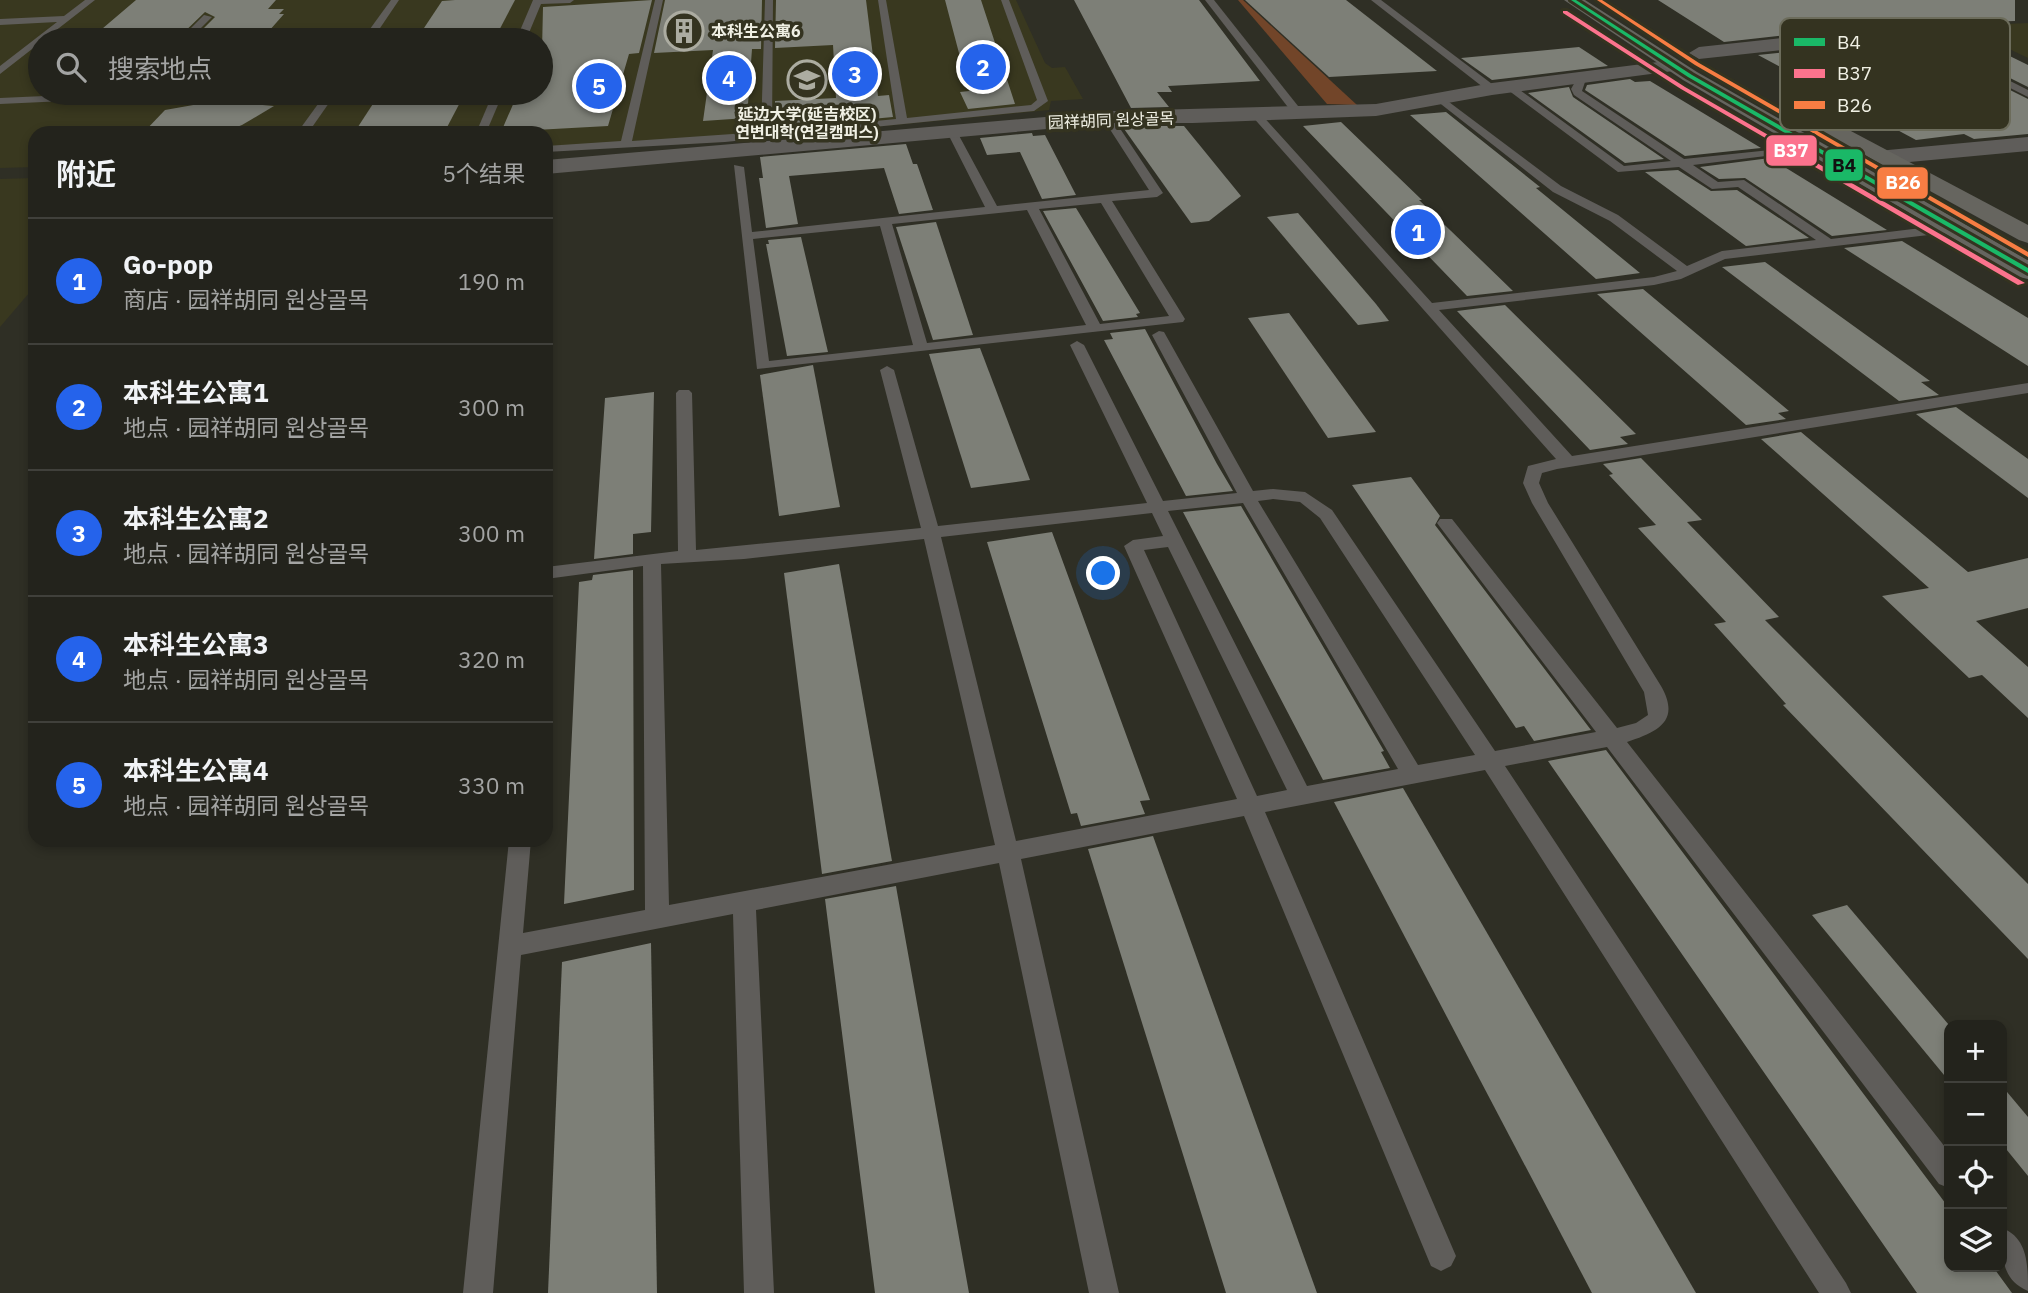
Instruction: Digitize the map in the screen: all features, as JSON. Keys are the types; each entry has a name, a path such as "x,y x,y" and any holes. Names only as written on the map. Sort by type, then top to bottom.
{"main road":[{"path":"1573,0 1674,66 1780,127"},
{"path":"1615,0 1699,53 1780,98"},
{"path":"1785,130 2028,271"},
{"path":"1839,130 2028,235"}],"street":[{"path":"1699,53 1780,45"},
{"name":"园祥胡同 원상골목","path":"553,166 1107,117 1376,110 1501,88 1674,66"},
{"path":"1888,157 2028,144"}],"lane":[{"path":"55,28 91,0"},
{"path":"375,28 395,0"},
{"path":"526,28 538,1 569,0"},
{"path":"626,144 659,0"},
{"path":"766,135 769,0"},
{"path":"882,0 902,121"},
{"path":"553,149 766,135 1041,105 1043,101 1005,0"},
{"path":"1209,0 1298,113"},
{"path":"1375,0 1622,170 1814,147"},
{"path":"196,28 207,17"},
{"path":"0,22 66,19"},
{"path":"0,71 28,49"},
{"path":"1576,78 1580,82 1576,89 1578,93 1716,186 1740,183 1829,243"},
{"path":"2010,85 2028,94"},
{"path":"0,101 28,99"},
{"path":"1441,99 1557,189 1614,218 1686,271"},
{"path":"307,126 322,105"},
{"path":"484,126 493,105"},
{"path":"1256,114 1568,462"},
{"path":"747,236 1157,193 1107,117"},
{"path":"951,130 993,210"},
{"path":"738,167 762,366 1178,319 1104,198"},
{"path":"1031,206 1095,328"},
{"path":"885,221 920,348"},
{"path":"1429,307 1654,281 1722,256 1954,229"},
{"path":"1159,335 1247,496 1413,775"},
{"path":"1077,345 1301,796"},
{"path":"887,370 933,532 1008,852 1104,1293"},
{"path":"510,946 1646,729 1657,719 1661,707 1654,691 1540,503 1531,483 1534,470 1568,462 2028,388"},
{"path":"684,393 687,556"},
{"path":"553,572 652,559 933,532 1247,496 1290,494 1305,497 1326,514 1490,760 1836,1293"},
{"path":"1446,523 1944,1168"},
{"path":"1174,540 1133,546 1251,806 1441,1256"},
{"path":"652,559 657,918"},
{"path":"478,1293 519,847"},
{"path":"744,902 759,1293"},
{"path":"2007,1249 2028,1276"}],"shaded area":[{"name":"延边大学(延吉校区) 연변대학(연길캠퍼스)","path":"0,0 1016,0 1045,63 1052,68 1065,67 1083,99 1051,101 1049,110 720,142 553,151 553,126 28,126 28,167 0,168"},
{"path":"1238,0 1243,0 1357,105 1327,104"},
{"path":"2028,23 2028,58 2010,49 2010,24"},
{"path":"28,178 28,294 0,327 0,179"}],"building":[{"path":"136,0 276,0 268,9 284,9 279,14 284,14 272,28 204,28 215,17 205,12 188,28 103,28"},
{"path":"515,0 500,28 424,28 442,1"},
{"path":"652,0 639,53 629,54 608,126 553,129 553,126 504,126 513,105 553,105 553,28 543,28 543,7"},
{"path":"665,0 762,0 761,49 752,49 747,118 703,121 713,50 654,53"},
{"path":"776,0 866,0 878,96 889,95 893,117 775,128 775,101 836,98 833,45 775,48"},
{"path":"945,0 981,0 1015,104 968,109 960,92 969,91"},
{"path":"1074,0 1199,0 1260,81 1168,86 1172,92 1157,92 1169,107 1131,108"},
{"path":"1245,0 1346,0 1437,71 1329,77"},
{"path":"1658,0 2015,0 2015,21 2010,21 2010,18 1780,18 1780,36 1724,42"},
{"path":"1579,47 1608,66 1492,80 1461,58"},
{"path":"1780,53 1780,67 1758,55"},
{"path":"2010,56 2028,65 2028,87 2010,78"},
{"path":"1630,79 1635,82 1650,81 1761,148 1685,156 1585,90 1587,85"},
{"path":"1569,87 1573,97 1664,159 1625,163 1528,93"},
{"path":"2010,90 2028,99 2028,134 1974,139 1964,134 1916,140 1897,130 2010,130"},
{"path":"193,105 274,106 240,126 150,126 165,110"},
{"path":"372,105 459,105 448,126 359,126"},
{"path":"1446,112 1540,187 1536,188 1640,273 1596,279 1410,115"},
{"path":"1341,122 1513,291 1467,296 1303,126"},
{"path":"1122,126 1184,126 1241,196 1209,221 1191,223"},
{"path":"1032,133 1033,136 1045,135 1076,195 1042,199 1020,152 987,155 980,138"},
{"path":"906,144 913,164 917,164 933,210 899,214 884,168 789,176 798,224 766,228 759,178 763,178 760,157"},
{"path":"1770,158 1887,230 1832,236 1745,178 1719,179 1700,167"},
{"path":"1678,170 1711,191 1737,190 1809,238 1746,246 1645,172"},
{"path":"1076,208 1140,313 1136,314 1138,317 1103,321 1043,211"},
{"path":"1298,213 1389,321 1358,325 1267,217"},
{"path":"936,222 973,335 933,340 896,227"},
{"path":"801,237 828,352 787,356 766,244 769,244 768,240"},
{"path":"1902,241 2028,318 2028,366 1844,248"},
{"path":"1765,262 1930,381 1921,382 1939,395 1899,401 1722,267"},
{"path":"1643,289 1789,411 1778,413 1786,419 1746,425 1597,294"},
{"path":"1505,305 1636,434 1620,437 1628,444 1590,450 1457,311"},
{"path":"1289,313 1376,432 1328,438 1248,318"},
{"path":"1145,329 1233,491 1186,496 1104,340 1113,339 1110,333"},
{"path":"980,348 1030,480 971,488 929,354"},
{"path":"813,365 840,507 779,516 760,375"},
{"path":"654,392 651,532 633,534 633,554 594,559 605,398"},
{"path":"1956,407 2028,459 2028,498 1916,414"},
{"path":"1801,432 1968,572 2028,558 2028,608 1976,621 2028,667 2028,718 1982,675 1969,678 1882,596 1929,588 1761,439"},
{"path":"1641,458 1702,520 1687,522 1779,617 1765,620 2028,884 2028,959 1783,705 1786,704 1714,624 1726,622 1638,528 1656,525 1609,475 1613,474 1603,464"},
{"path":"1411,477 1440,516 1435,525 1591,730 1534,741 1524,726 1516,728 1352,485"},
{"path":"1241,506 1384,751 1381,752 1390,768 1323,780 1183,512"},
{"path":"1052,532 1150,800 1140,801 1145,814 1081,826 1077,813 1071,814 987,542"},
{"path":"839,564 892,861 822,874 784,573"},
{"path":"633,570 634,890 564,904 579,582 592,580 593,575"},
{"path":"1606,750 1944,1201 1944,1272 1997,1272 2012,1293 1917,1293 1548,761"},
{"path":"1403,788 1696,1293 1592,1293 1334,802"},
{"path":"1153,836 1317,1293 1226,1293 1088,849"},
{"path":"896,886 969,1293 875,1293 825,899"},
{"path":"1847,905 1945,1020 1944,1075 1812,915"},
{"path":"651,943 657,1293 548,1293 562,962"},
{"path":"2007,1092 2028,1117 2028,1176 2007,1150"}],"transit line":[{"name":"B4","path":"1573,0 1690,76 1780,128"},
{"name":"B26","path":"1599,0 1697,64 1780,112"},
{"name":"B37","path":"1565,12 1683,88 2021,283"},
{"name":"B4","path":"1784,130 2028,271"},
{"name":"B26","path":"1811,130 2028,255"}],"place":[{"name":"本科生公寓6","path":"684,31"},
{"name":"本科生公寓1","path":"983,67"},
{"name":"本科生公寓2","path":"855,74"},
{"name":"本科生公寓3","path":"729,78"},
{"name":"延边大学(延吉校区) 연변대학(연길캠퍼스)","path":"807,80"},
{"name":"本科生公寓4","path":"599,86"},
{"name":"Go-pop","path":"1418,232"}]}
